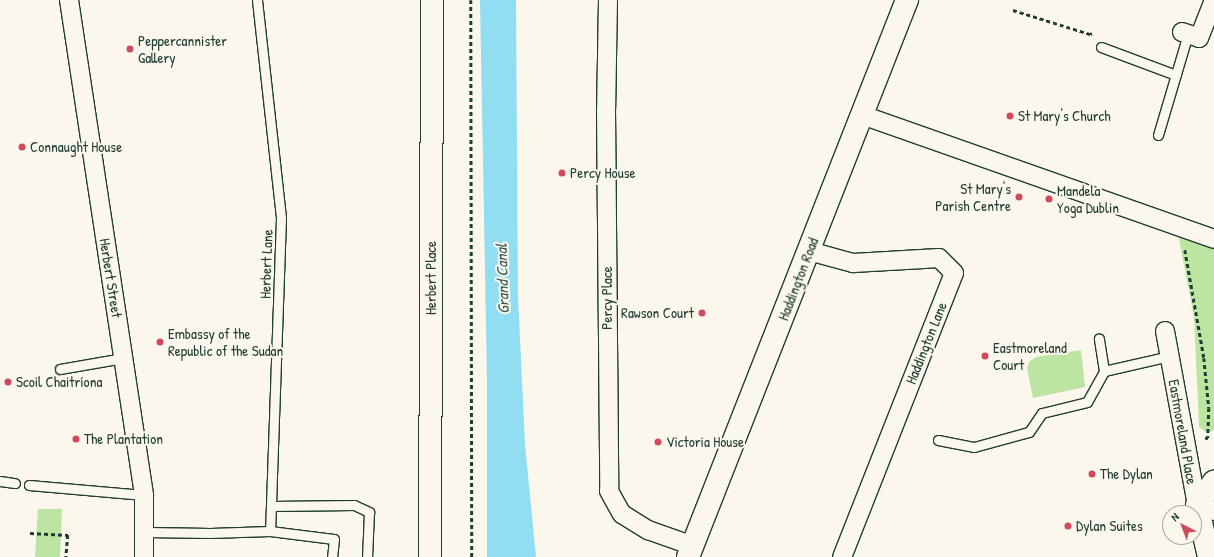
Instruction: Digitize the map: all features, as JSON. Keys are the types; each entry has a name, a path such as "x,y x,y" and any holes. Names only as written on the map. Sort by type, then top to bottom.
{"street":[{"name":"Herbert Street","path":"69,0 144,495 146,532 144,557"},
{"name":"Herbert Place","path":"430,557 432,0"},
{"name":"Percy Place","path":"608,0 609,491 622,514 648,530 691,551"},
{"name":"Haddington Road","path":"691,551 907,0"},
{"path":"1185,33 1199,38 1214,0"},
{"path":"862,115 1214,238"},
{"name":"Haddington Lane","path":"809,251 853,263 939,258 954,273 842,557"},
{"name":"Eastmoreland Place","path":"1165,331 1205,508 1206,556"},
{"path":"1205,508 1214,482"}],"lane":[{"name":"Herbert Lane","path":"257,0 281,218 270,531"},
{"path":"1158,135 1176,75 1185,33"},
{"path":"1101,47 1176,75"},
{"path":"938,440 974,447 1029,432 1042,413 1087,402 1104,371 1099,338"},
{"path":"1104,371 1170,356"},
{"path":"60,369 123,358"},
{"path":"0,481 15,483"},
{"path":"29,485 144,495"},
{"path":"271,506 354,505 369,512 367,557"},
{"path":"146,532 210,534 270,531 334,539 332,557"}],"path":[{"path":"471,0 472,557"},
{"path":"1013,10 1090,34 1096,31"},
{"path":"1177,225 1181,232 1191,274 1200,327 1208,408 1208,433"},
{"path":"30,533 68,535 66,557"}],"green space":[{"path":"1177,229 1214,245 1214,430 1208,433 1199,427 1194,317"},
{"path":"1081,350 1085,387 1033,398 1027,368 1029,362 1036,357"},
{"path":"38,509 62,509 60,557 35,557"}],"water":[{"name":"Grand Canal","path":"480,0 516,0 518,296 525,444 536,557 487,557 487,380"}],"place":[{"name":"Peppercannister Gallery","path":"130,49"},
{"name":"St Mary's Church","path":"1010,116"},
{"name":"Connaught House","path":"22,147"},
{"name":"Percy House","path":"562,173"},
{"name":"St Mary's Parish Centre","path":"1019,197"},
{"name":"Mandela Yoga Dublin","path":"1049,199"},
{"name":"Rawson Court","path":"702,313"},
{"name":"Embassy of the Republic of the Sudan","path":"160,342"},
{"name":"Eastmoreland Court","path":"985,356"},
{"name":"Scoil Chaitríona","path":"8,382"},
{"name":"The Plantation","path":"76,439"},
{"name":"Victoria House","path":"658,442"},
{"name":"The Dylan","path":"1092,474"},
{"name":"Dylan Suites","path":"1068,526"}]}
